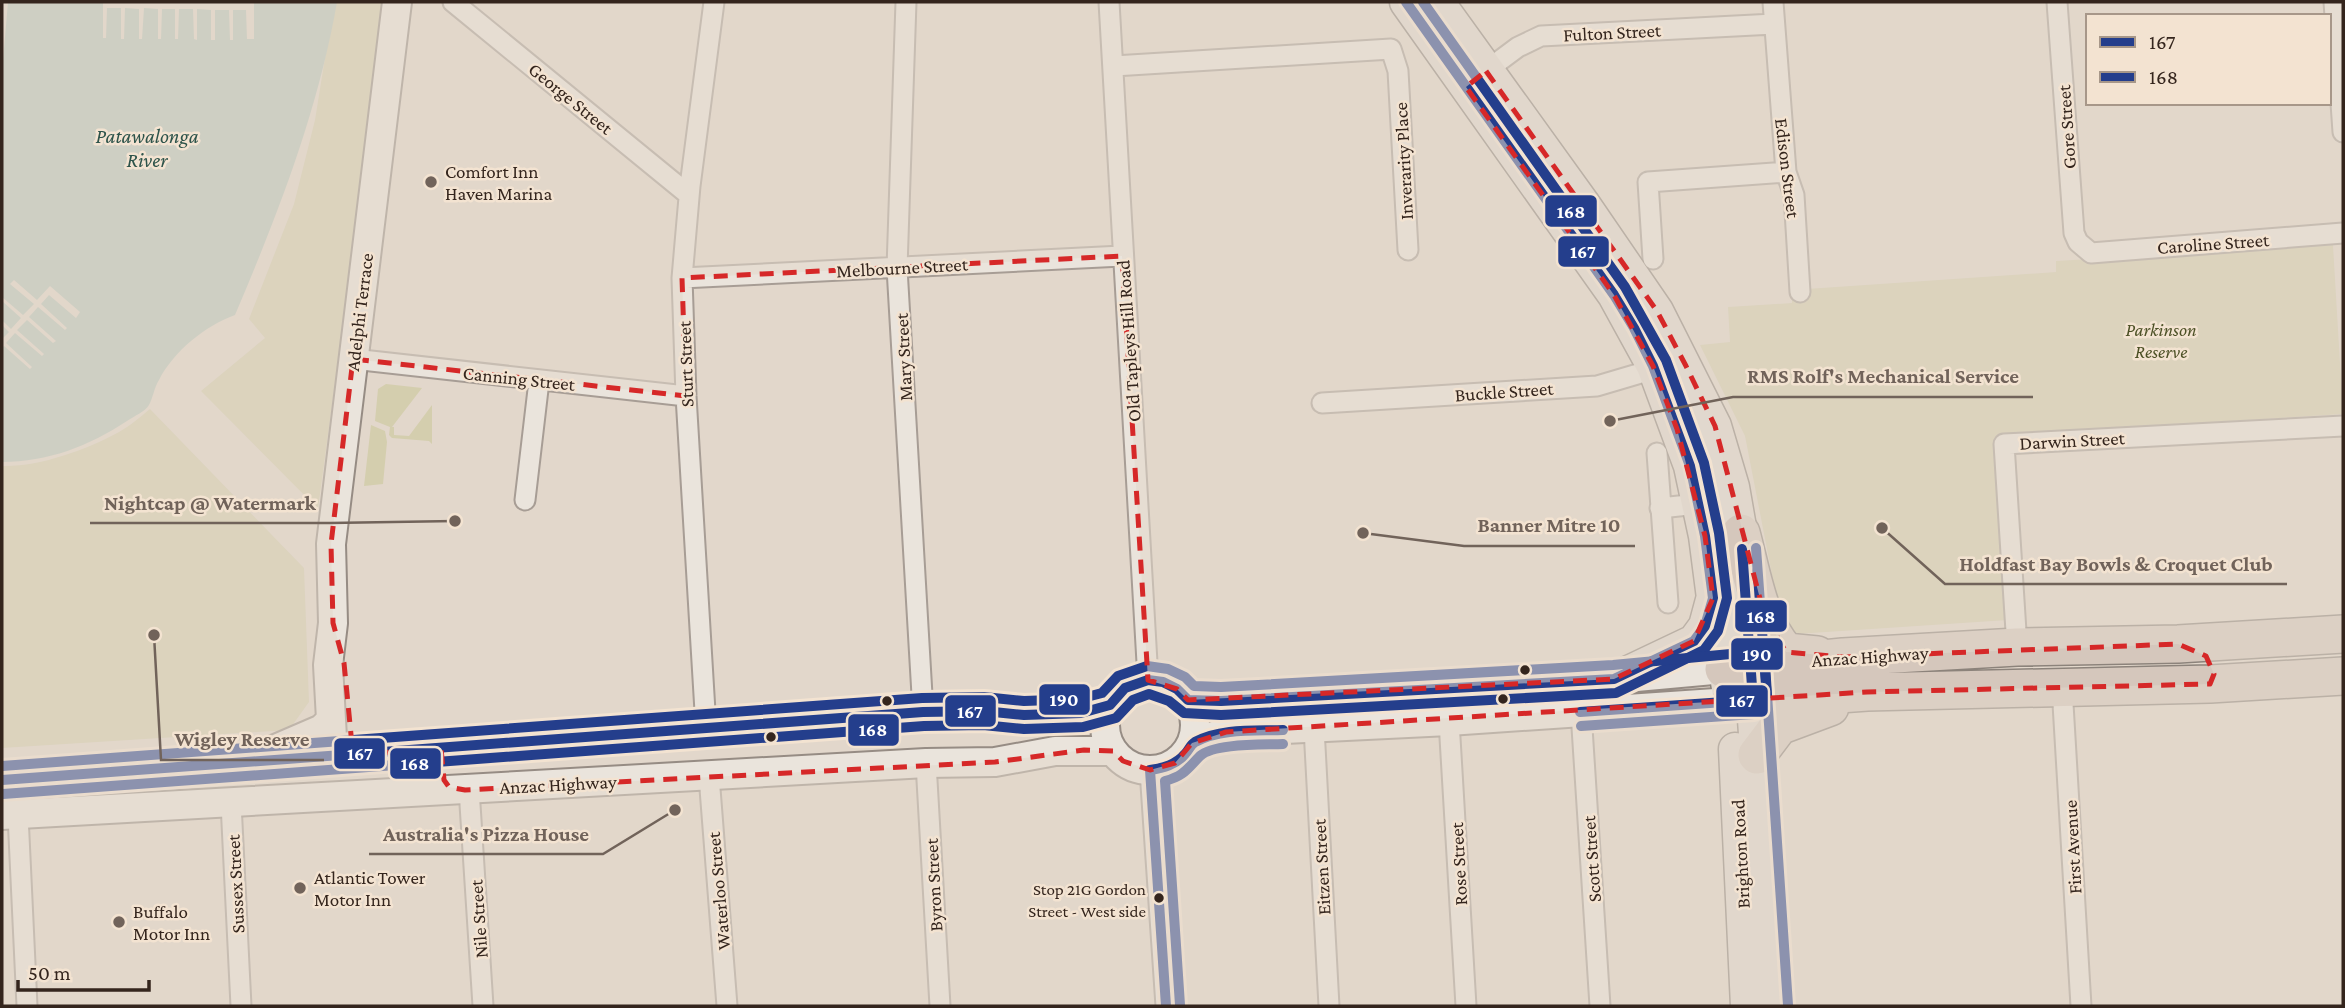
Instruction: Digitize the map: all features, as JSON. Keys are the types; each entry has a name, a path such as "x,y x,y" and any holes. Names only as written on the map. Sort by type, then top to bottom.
{"highway":[{"path":"1741,533 1763,614 1775,639 1786,652 1843,657"},
{"name":"Anzac Highway","path":"1740,684 1843,657 2017,647 2178,644 2343,634"},
{"path":"2238,640 2232,647 2233,660 2239,673 2249,681"},
{"path":"2178,644 2196,648 2206,656 2214,674 2210,684"},
{"name":"Anzac Highway","path":"1740,684 1867,692 2210,684 2343,676"},
{"path":"1757,755 1779,726 1867,692"}],"main road":[{"path":"1406,2 1583,203 1657,311 1705,536 1713,598 1740,684"},
{"path":"1438,2 1476,79"},
{"path":"1665,358 1715,426 1733,487 1741,533 1740,684"},
{"path":"1614,679 1694,641 1705,626 1713,598"},
{"name":"Brighton Road","path":"1740,684 1757,755 1774,1006"},
{"name":"Brighton Road","path":"1740,684 1735,747 1748,1006"}],"street":[{"name":"Adelphi Terrace","path":"344,759 331,720 328,665 333,623 331,544 397,2"},
{"name":"George Street","path":"453,2 689,195"},
{"name":"Sturt Street","path":"706,728 686,396 682,278 689,195 714,2"},
{"name":"Mary Street","path":"906,2 897,268 923,712"},
{"name":"Old Tapleys Hill Road","path":"1109,2 1148,680"},
{"name":"Edison Street","path":"1773,2 1786,172 1794,195 1800,292"},
{"name":"Gore Street","path":"2057,2 2074,233 2084,249"},
{"path":"2337,8 2343,132"},
{"name":"Fulton Street","path":"1476,79 1518,47 1541,37 1774,24"},
{"name":"Inverarity Place","path":"1114,66 1391,49 1398,71 1408,250"},
{"path":"1653,259 1648,182 1786,172"},
{"name":"Caroline Street","path":"2084,249 2091,253 2343,233"},
{"name":"Melbourne Street","path":"682,278 1122,256"},
{"name":"Buckle Street","path":"1322,403 1597,386 1641,373 1665,358"},
{"name":"Canning Street","path":"353,359 686,396"},
{"path":"525,500 539,380"},
{"name":"Darwin Street","path":"2017,647 2004,444 2343,426"},
{"path":"1657,453 1668,603"},
{"path":"1660,508 1698,504"},
{"name":"Adelphi Terrace","path":"333,623 344,663 344,759"},
{"name":"Anzac Highway","path":"1188,700 1222,701 1614,679 1740,684"},
{"path":"1148,680 1163,682 1177,689 1188,700 1195,721 1192,743 1175,763 1150,770 1136,768 1113,751 1105,729 1110,705 1125,688 1148,680"},
{"name":"Anzac Highway","path":"1192,743 1226,732 1581,712 1740,684"},
{"name":"First Avenue","path":"2062,687 2081,1006"},
{"path":"2,780 242,763 344,759 443,748 923,712 984,710 1024,715 1054,715 1081,713 1110,705"},
{"name":"Scott Street","path":"1581,712 1600,1006"},
{"path":"242,763 322,729 331,720"},
{"name":"Rose Street","path":"1449,721 1466,1006"},
{"name":"Eitzen Street","path":"1314,728 1329,1006"},
{"path":"443,748 444,780 449,787 465,790"},
{"name":"Anzac Highway","path":"7,816 926,763 995,762 1055,751 1113,751"},
{"path":"344,759 364,781 407,792 465,790"},
{"path":"244,802 295,797 326,784 344,759"},
{"name":"Byron Street","path":"926,763 940,1006"},
{"path":"1150,770 1166,1006"},
{"name":"Waterloo Street","path":"709,776 727,1006"},
{"name":"Nile Street","path":"465,790 484,1006"},
{"name":"Sussex Street","path":"241,1006 244,802"},
{"path":"7,816 27,1006"}],"highlighted area":[{"path":"1486,71 1657,311 1686,366 1715,426 1764,614 1786,652 1843,657 2178,644 2206,656 2214,674 2210,684 1867,692 1226,732 1192,743 1175,763 1150,770 1123,761 1113,751 1084,750 995,762 465,790 449,787 444,780 441,748 353,755 344,663 333,623 331,544 353,359 686,396 682,278 1122,256 1148,680 1177,689 1188,700 1614,679 1694,641 1713,598 1705,536 1677,429 1653,366 1614,295 1466,87"}],"green space":[{"path":"334,2 386,2 318,509 201,391 265,338 249,319 294,204 315,120"},
{"name":"Parkinson Reserve","path":"2333,245 2343,414 1996,436 2008,620 1796,634 1781,621 1745,436 1700,345 1730,342 1728,307 1792,303 1792,290 2056,272 2056,261"},
{"path":"386,384 422,388 392,427 394,435 409,436 432,405 432,444 429,441 392,438 389,435 390,427 375,421 378,389"},
{"path":"150,409 304,568 309,702 289,730 2,748 2,466 31,464 77,451 119,432"},
{"path":"371,425 385,431 387,442 383,484 364,486"}],"water":[{"name":"Patawalonga River","path":"8,2 337,2 319,83 295,162 235,315 202,333 173,359 159,380 149,405 139,414 98,438 68,451 36,459 2,462 2,72"}],"pier":[{"path":"103,2 254,2 254,39 247,39 246,10 233,10 233,40 230,40 229,10 215,10 215,40 211,40 211,10 197,9 197,40 194,39 193,9 179,9 178,39 175,39 175,9 162,9 161,39 158,39 158,9 144,8 142,39 139,39 139,9 125,8 124,39 121,39 121,8 107,8 106,38 103,38"},
{"path":"14,280 37,300 50,286 80,312 76,318 49,295 41,304 67,328 65,330 38,307 29,317 56,341 53,343 27,320 17,330 44,354 42,356 15,333 6,343 32,367 30,369 4,346 2,348 2,339 9,332 2,325 2,320 11,329 21,318 2,301 2,297 23,315 34,304 10,284"}],"transit line":[{"name":"167","path":"2,780 923,712 984,711 1024,715 1081,713 1110,705 1125,688 1148,680 1163,682 1177,689 1188,700 1221,701 1614,679 1694,641 1705,626 1713,598 1705,536 1690,466 1653,366 1614,295 1406,2"},
{"name":"168","path":"3,794 924,726 983,725 1024,729 1083,727 1116,718 1133,700 1149,694 1169,701 1184,713 1221,715 1616,693 1704,650 1718,631 1727,598 1719,533 1704,463 1666,360 1625,287 1423,2"},
{"name":"168","path":"1581,726 1754,714 1763,710 1767,699 1756,548"},
{"name":"167","path":"1580,712 1753,700 1742,549"},
{"name":"190","path":"2,766 922,698 984,697 1024,701 1079,699 1102,693 1118,676 1147,666 1168,669 1185,677 1194,686 1221,687 1613,665 1752,652 1761,656 1765,665 1788,1005"},
{"name":"167","path":"1166,1006 1150,770 1173,763 1181,758 1193,743 1216,734 1283,730"},
{"name":"168","path":"1180,1005 1165,781 1181,774 1200,756 1216,749 1283,744"}],"place":[{"name":"Comfort Inn Haven Marina","path":"431,182"},
{"name":"RMS Rolf's Mechanical Service","path":"1610,421"},
{"name":"Nightcap @ Watermark","path":"455,521"},
{"name":"Holdfast Bay Bowls & Croquet Club","path":"1882,528"},
{"name":"Banner Mitre 10","path":"1363,533"},
{"name":"Wigley Reserve","path":"154,635"},
{"name":"Australia's Pizza House","path":"675,810"},
{"name":"Atlantic Tower Motor Inn","path":"300,888"},
{"name":"Stop 21G Gordon Street - West side","path":"1159,898"},
{"name":"Buffalo Motor Inn","path":"119,922"}]}
